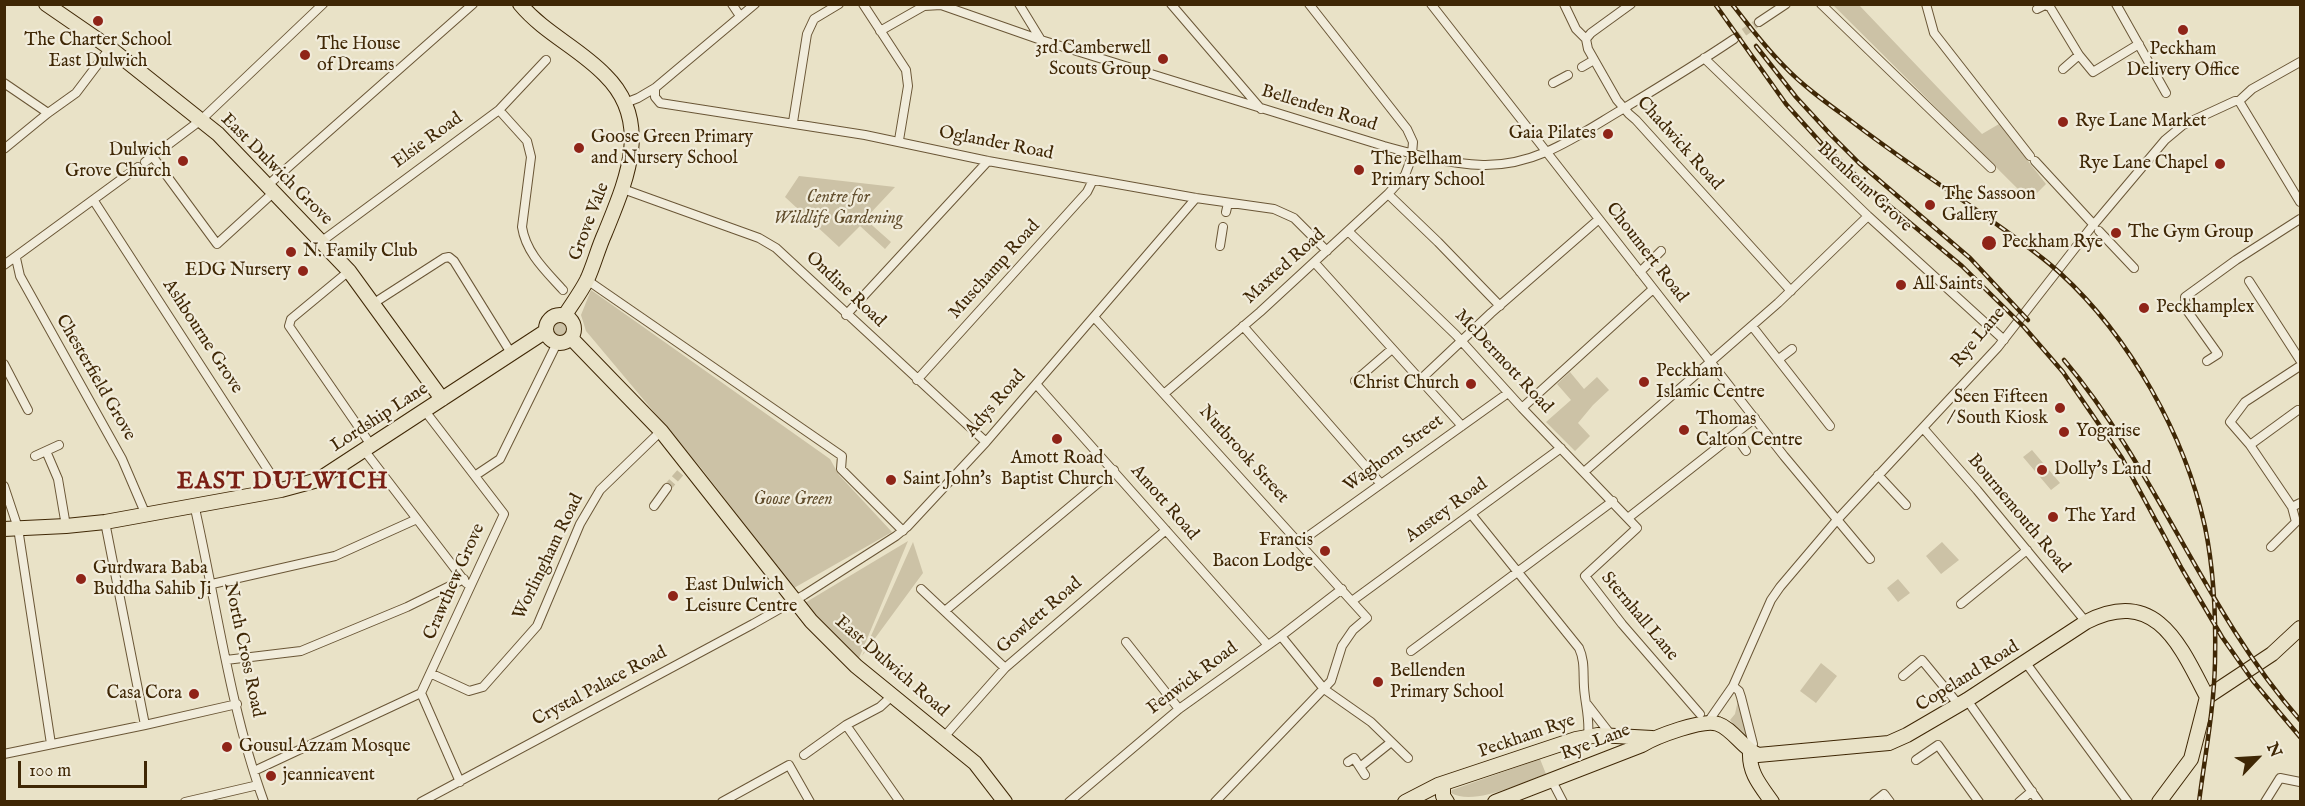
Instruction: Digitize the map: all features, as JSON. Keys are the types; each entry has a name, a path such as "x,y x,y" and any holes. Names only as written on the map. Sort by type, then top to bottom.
{"main road":[{"name":"East Dulwich Grove","path":"46,4 110,48 201,120 271,188 349,272 374,303 442,399"},
{"name":"Grove Vale","path":"520,4 534,20 606,75 625,103 629,114 632,138 630,166 623,189 586,280 565,315"},
{"path":"558,314 565,315 574,327 571,338 564,342 556,343 548,337 546,331 546,324 551,317 558,314"},
{"name":"Lordship Lane","path":"11,528 105,522 281,490 318,480 546,331"},
{"name":"East Dulwich Road","path":"571,338 661,431 683,467 794,601 848,658 975,763 1005,801"},
{"name":"Copeland Road","path":"1750,752 1771,756 1888,743 1907,735 1963,702 2086,622 2100,615 2121,611 2150,617 2171,634 2207,697"},
{"path":"2159,801 2191,759 2207,697 2272,654 2301,627"},
{"path":"1704,718 1723,726 1750,752 1749,764 1752,774 1772,801"},
{"name":"Rye Lane","path":"1551,780 1704,718"},
{"name":"Rye Lane","path":"1588,735 1653,738"},
{"name":"Peckham Rye","path":"1405,801 1443,783 1588,735"},
{"path":"1610,757 1613,747 1611,735"},
{"path":"1495,801 1551,780"},
{"path":"1443,783 1443,796 1447,801"}],"street":[{"path":"4,265 94,201 201,120 323,4"},
{"path":"145,162 217,244 271,188 472,4"},
{"path":"732,4 740,15"},
{"path":"625,103 655,88 755,4"},
{"path":"793,122 807,34 814,19 839,4"},
{"path":"863,4 906,70 908,86 899,140"},
{"path":"1019,4 1041,40"},
{"path":"1171,4 1262,110"},
{"path":"1309,4 1407,129 1413,142 1413,154"},
{"name":"Choumert Road","path":"1431,4 1755,418 1870,559"},
{"name":"Chadwick Road","path":"1564,4 1576,28 1586,39 1594,60 1623,108 1791,291"},
{"path":"1586,39 1632,4"},
{"path":"1759,22 1786,4"},
{"path":"1821,4 1991,168"},
{"path":"1926,4 1934,33 2032,158 2134,268"},
{"path":"2037,9 2045,4 2050,7 2079,55 2093,72 2139,44"},
{"path":"2116,4 2166,93"},
{"name":"Bellenden Road","path":"880,32 924,6 941,5 1041,40 1262,110 1413,154 1484,165 1517,161 1547,153 1734,39"},
{"path":"4,149 76,93 110,48"},
{"path":"2062,69 2079,55"},
{"name":"Blenheim Grove","path":"1704,58 1868,216 2004,340"},
{"name":"Elsie Road","path":"322,241 499,110 546,60"},
{"path":"1582,67 1594,60"},
{"name":"Rye Lane","path":"1704,718 1733,686 1771,600 1780,587 1836,520 2004,340 2096,228 2148,159 2183,125 2239,101 2252,89 2301,62"},
{"path":"1553,83 1568,75"},
{"path":"4,83 48,113"},
{"name":"Oglander Road","path":"655,88 656,97 660,103 899,140 988,161 1196,198 1227,208 1274,209 1285,212 1308,230 1327,251"},
{"path":"2239,101 2301,202"},
{"path":"499,110 527,141 531,157 522,227 524,239 535,259 563,290"},
{"name":"Maxted Road","path":"1165,393 1349,232 1405,175 1413,154"},
{"path":"846,315 988,161"},
{"name":"Muschamp Road","path":"917,380 1088,192 1093,180"},
{"name":"Ondine Road","path":"623,189 771,244 986,442"},
{"path":"1388,194 1500,306"},
{"name":"Adys Road","path":"794,601 903,531 986,442 1196,198"},
{"name":"Ashbourne Grove","path":"94,201 281,490"},
{"path":"1584,472 1791,291 1868,216"},
{"path":"1420,380 1599,219"},
{"path":"2207,361 2218,354 2186,309 2185,297 2236,260 2301,219"},
{"path":"1220,246 1223,227"},
{"name":"McDermott Road","path":"1349,232 1443,322 1628,518"},
{"path":"1640,272 1661,251"},
{"path":"374,303 449,257 454,261 511,353"},
{"name":"Chesterfield Grove","path":"16,258 20,276 122,459 146,515"},
{"path":"1315,263 1462,426"},
{"path":"349,272 291,319 289,326 368,448 417,519 470,589"},
{"path":"586,280 842,456 841,469 903,531"},
{"path":"2249,281 2301,360"},
{"path":"1522,408 1653,289"},
{"name":"Nutbrook Street","path":"1094,317 1300,542 1366,618 1353,630 1342,646 1331,681 1324,689"},
{"path":"1243,326 1381,484"},
{"path":"1752,326 1830,426"},
{"path":"476,475 500,459 556,343"},
{"path":"1355,381 1392,349"},
{"path":"1779,360 1792,349"},
{"path":"4,364 28,410"},
{"path":"2271,547 2296,522 2292,507 2250,446 2230,422 2245,402 2301,366"},
{"name":"Amott Road","path":"1036,384 1267,644"},
{"name":"Waghorn Street","path":"1300,542 1508,393"},
{"path":"2250,446 2298,410"},
{"name":"Crawthew Grove","path":"422,693 504,514 425,411"},
{"path":"1628,518 1755,418"},
{"name":"Bournemouth Road","path":"1923,428 1955,463 2086,622"},
{"name":"Worlingham Road","path":"432,674 469,691 483,687 537,626 580,524 600,490 661,431"},
{"path":"1735,435 1746,451"},
{"path":"35,456 59,445"},
{"name":"Anstey Road","path":"1352,601 1560,448"},
{"path":"46,451 58,480 66,526"},
{"path":"946,610 1114,470"},
{"path":"1878,475 1906,505"},
{"path":"4,486 51,744"},
{"path":"654,506 667,488"},
{"path":"1411,651 1612,501"},
{"path":"2292,507 2301,503"},
{"name":"North Cross Road","path":"194,504 226,660 254,771 264,801"},
{"path":"1471,514 1579,648 1584,663 1584,689 1587,703"},
{"name":"Sternhall Lane","path":"1628,518 1637,528 1585,576 1679,691 1704,718"},
{"path":"212,584 335,556 417,519"},
{"path":"105,522 146,726"},
{"name":"Gowlett Road","path":"944,737 1005,668 1166,530"},
{"path":"1961,604 2027,550"},
{"path":"226,660 301,651 406,607 464,579"},
{"path":"921,589 946,610 1005,668"},
{"name":"Fenwick Road","path":"1069,801 1179,709 1342,589"},
{"name":"Crystal Palace Road","path":"421,801 794,601"},
{"path":"1281,636 1324,689 1371,722 1408,758"},
{"path":"1126,642 1179,709"},
{"path":"1903,676 1922,660 1963,702 2039,801"},
{"path":"2026,663 2128,801"},
{"path":"1733,686 1739,691 1741,697 1753,744 1750,752"},
{"path":"1215,801 1324,689"},
{"path":"254,771 422,693 460,782"},
{"path":"804,755 846,726 880,707 893,695"},
{"name":"Peckham Rye","path":"1587,703 1611,735"},
{"name":"Peckham Rye","path":"1587,703 1588,735"},
{"path":"4,754 146,726 237,704"},
{"path":"846,726 900,801"},
{"path":"1348,762 1354,758 1362,771 1390,742"},
{"path":"1916,760 1938,745 1979,801"},
{"path":"722,801 789,765 810,801"},
{"path":"2265,801 2280,778 2301,782"},
{"path":"1551,780 1563,801"},
{"path":"185,801 258,785"},
{"path":"2019,801 2032,791"},
{"path":"1874,801 1887,798"}],"green space":[{"path":"1833,5 1859,5 1982,134 1999,124 2046,184 2034,196 2027,198"},
{"name":"Centre for Wildlife Gardening","path":"799,176 895,187 865,219 891,242 885,249 860,226 839,247 785,197"},
{"name":"Goose Green","path":"591,290 830,459 839,475 892,532 794,588 701,468 586,331 581,315"},
{"path":"556,319 564,319 569,324 567,335 556,337 551,332 551,324"},
{"path":"1570,372 1584,389 1597,377 1609,390 1578,423 1590,436 1575,451 1546,422 1571,400 1557,384"},
{"name":"Dolly's Land","path":"2032,450 2060,483 2051,490 2023,457"},
{"path":"908,541 859,658 803,604"},
{"path":"913,542 923,573 862,656"},
{"path":"1942,542 1959,560 1941,574 1926,556"},
{"path":"1898,579 1910,593 1898,602 1887,588"},
{"path":"1821,663 1837,676 1816,703 1800,691"},
{"path":"1738,700 1749,742 1730,720 1735,714"},
{"path":"1540,759 1546,774 1524,783 1498,792 1472,797 1451,793 1452,790"}],"tunnel":[{"path":"1734,39 1759,22"},
{"path":"667,488 681,472"}],"railway":[{"path":"1715,4 1786,104 1822,144 1880,198 1962,266 2024,327 2063,372 2122,458 2222,637 2253,681 2300,737"},
{"path":"1732,4 1770,51 1821,99 2023,243 2060,273 2109,327 2151,390 2169,423 2196,492 2205,527 2212,577 2215,611 2214,680 2199,802"},
{"path":"1756,46 1796,97 1831,135 1859,163 1970,258 2028,320"},
{"path":"2064,360 2127,447 2236,634 2266,678 2300,720"}],"place":[{"name":"The Charter School East Dulwich","path":"98,21"},
{"name":"Peckham Delivery Office","path":"2183,30"},
{"name":"The House of Dreams","path":"305,55"},
{"name":"3rd Camberwell Scouts Group","path":"1163,59"},
{"name":"Rye Lane Market","path":"2063,122"},
{"name":"Gaia Pilates","path":"1608,134"},
{"name":"Goose Green Primary and Nursery School","path":"579,148"},
{"name":"Dulwich Grove Church","path":"183,161"},
{"name":"Rye Lane Chapel","path":"2220,164"},
{"name":"The Belham Primary School","path":"1359,170"},
{"name":"The Sassoon Gallery","path":"1930,205"},
{"name":"The Gym Group","path":"2116,233"},
{"name":"Peckham Rye","path":"1989,243"},
{"name":"N. Family Club","path":"291,252"},
{"name":"EDG Nursery","path":"303,271"},
{"name":"All Saints","path":"1901,285"},
{"name":"Peckhamplex","path":"2144,308"},
{"name":"Peckham Islamic Centre","path":"1644,382"},
{"name":"Christ Church","path":"1471,384"},
{"name":"Seen Fifteen / South Kiosk","path":"2060,408"},
{"name":"Thomas Calton Centre","path":"1684,430"},
{"name":"Yogarise","path":"2064,432"},
{"name":"Amott Road Baptist Church","path":"1057,439"},
{"name":"Dolly's Land","path":"2042,470"},
{"name":"Saint John's","path":"891,480"},
{"name":"The Yard","path":"2053,517"},
{"name":"Francis Bacon Lodge","path":"1325,551"},
{"name":"Gurdwara Baba Buddha Sahib Ji","path":"81,579"},
{"name":"East Dulwich Leisure Centre","path":"673,596"},
{"name":"Bellenden Primary School","path":"1378,682"},
{"name":"Casa Cora","path":"194,694"},
{"name":"Gousul Azzam Mosque","path":"227,747"},
{"name":"jeannieavent","path":"271,776"}],"district":[{"name":"EAST DULWICH","path":"283,483"}]}
